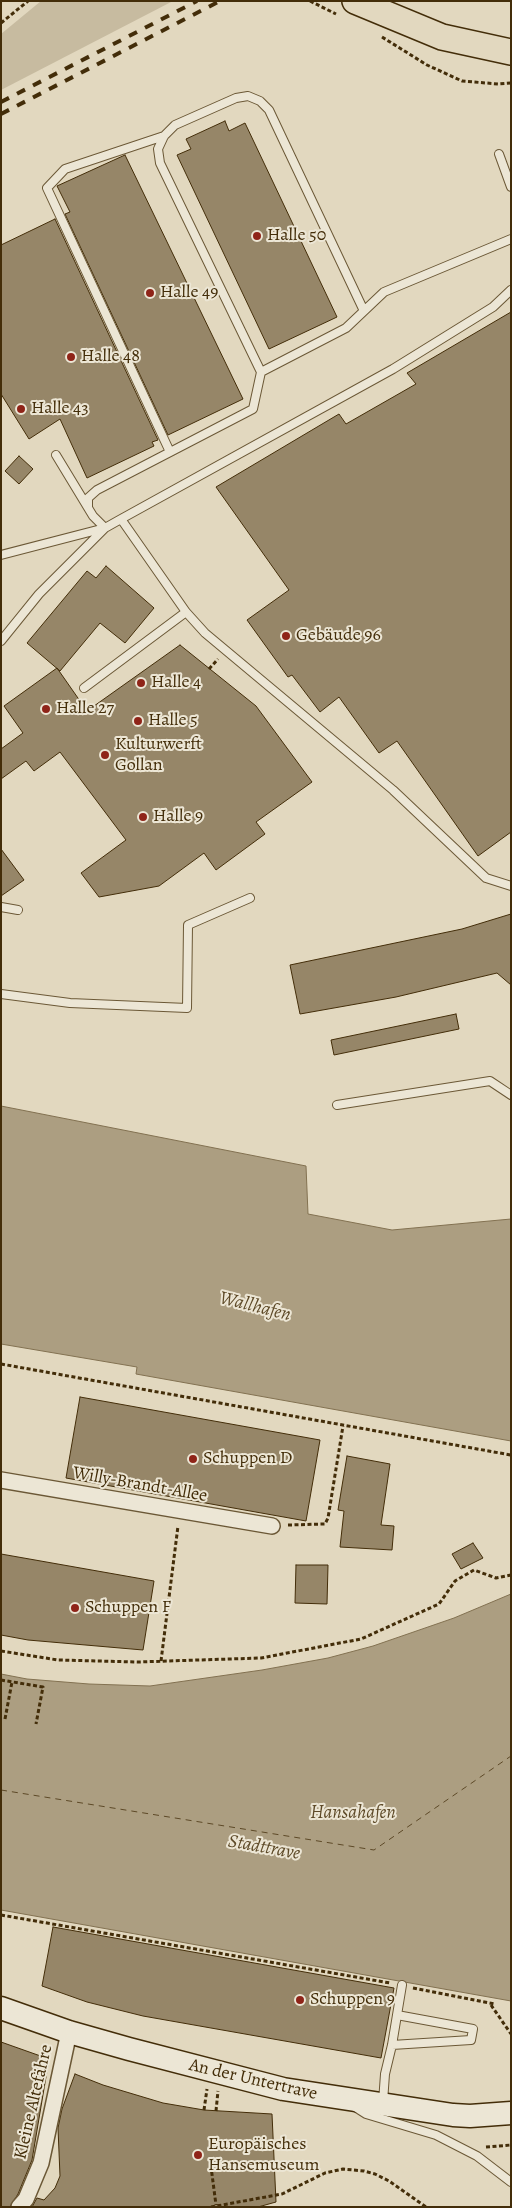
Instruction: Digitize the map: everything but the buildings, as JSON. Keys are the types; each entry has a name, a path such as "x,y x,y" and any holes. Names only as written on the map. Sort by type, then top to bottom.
{"main road":[{"path":"346,8 442,37 511,52"},
{"name":"An der Untertrave","path":"1,2008 69,2032 283,2089 470,2116 511,2113"}],"street":[{"name":"Willy-Brandt-Allee","path":"1,1480 272,1526"},
{"name":"Kleine Altefähre","path":"18,2207 26,2198 41,2163 69,2032"}],"lane":[{"path":"88,507 88,498 97,490 253,409 261,372 160,163 158,149 164,136 175,125 236,98 248,96 260,101 268,110 364,311"},
{"path":"164,136 65,169 47,188 170,452"},
{"path":"499,154 511,187"},
{"path":"261,372 346,328 384,292 511,239"},
{"path":"1,555 105,528 393,369 493,307 511,290"},
{"path":"56,455 92,516 105,528"},
{"path":"121,519 186,612 225,651 393,790 486,878 511,886"},
{"path":"1,641 38,594 105,528"},
{"path":"84,688 186,612"},
{"path":"1,994 70,1003 187,1008 188,925 250,898"},
{"path":"1,907 18,910"},
{"path":"337,1105 490,1080 511,1095"},
{"path":"383,2104 385,2074 402,1986"},
{"path":"392,2045 471,2040 473,2029 397,2015"},
{"path":"343,2099 366,2114 429,2129 477,2156 511,2182"}],"path":[{"path":"1,23 28,1"},
{"path":"310,1 316,4 346,8"},
{"path":"379,36 427,65 462,81 498,84 511,83"},
{"path":"1,1364 343,1426 511,1454"},
{"path":"272,1526 325,1524 328,1518 343,1426"},
{"path":"161,1662 179,1511"},
{"path":"1,1651 58,1660 161,1662 261,1658 361,1639 439,1604 455,1581 474,1570 496,1578 511,1575"},
{"path":"1,1680 43,1687 36,1724"},
{"path":"5,1719 12,1682"},
{"path":"1,1915 402,1986 493,2004 511,2034"},
{"path":"477,2156 486,2148 509,2146 511,2149"},
{"path":"210,2160 216,2205"},
{"path":"211,2207 282,2194 325,2173 343,2169 375,2174 389,2181 426,2207"}],"shaded area":[{"path":"41,1 173,1 1,90 1,34"}],"water":[{"name":"Wallhafen","path":"1,1106 306,1166 308,1214 392,1230 511,1219 511,1441 136,1374 137,1367 1,1344"},
{"name":"Hansahafen","path":"511,1594 511,2001 1,1910 1,1674 27,1679 89,1684 150,1686 262,1670 328,1658 373,1646 454,1618"}],"ferry route":[{"path":"1,1790 374,1850 511,1756"}],"railway":[{"path":"1,102 197,1"},
{"path":"1,114 220,1"}],"place":[{"name":"Halle 50","path":"257,236"},
{"name":"Halle 49","path":"150,293"},
{"name":"Halle 48","path":"71,357"},
{"name":"Halle 43","path":"21,409"},
{"name":"Gebäude 96","path":"286,636"},
{"name":"Halle 4","path":"141,683"},
{"name":"Halle 27","path":"46,709"},
{"name":"Halle 5","path":"138,721"},
{"name":"Kulturwerft Gollan","path":"105,755"},
{"name":"Halle 9","path":"143,817"},
{"name":"Schuppen D","path":"193,1459"},
{"name":"Schuppen F","path":"75,1608"},
{"name":"Schuppen 9","path":"300,2000"},
{"name":"Europäisches Hansemuseum","path":"198,2155"}],"water label":[{"name":"Stadttrave","path":"264,1848"}]}
